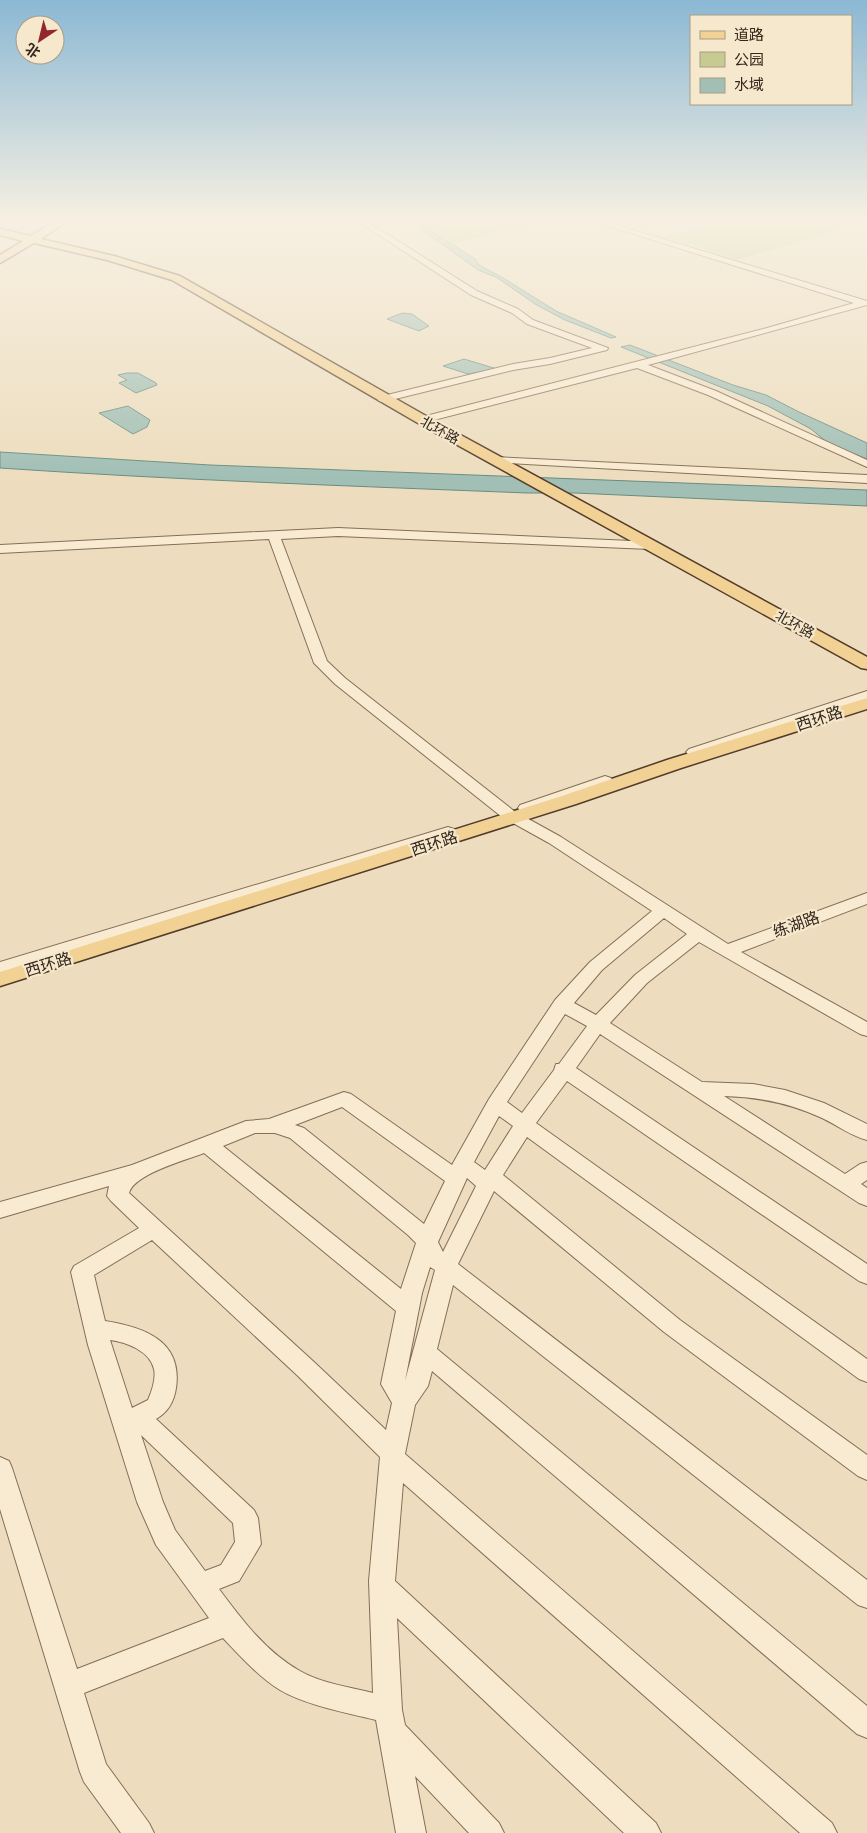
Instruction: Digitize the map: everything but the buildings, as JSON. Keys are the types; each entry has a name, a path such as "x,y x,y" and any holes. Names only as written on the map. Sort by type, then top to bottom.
{"main road":[{"name":"北环路","path":"227,308 425,422 867,664"},
{"name":"西环路","path":"0,979 867,703"}],"street":[{"path":"384,398 513,367 550,361 604,348 530,322 507,308"},
{"path":"425,422 860,308"},
{"path":"647,364 867,464"},
{"path":"495,460 867,478"},
{"path":"0,549 274,536 305,532 650,545"},
{"path":"274,536 321,663 396,727 511,815 555,840 726,951 867,1030"},
{"name":"西环路","path":"0,968 511,815 867,695"},
{"name":"练湖路","path":"726,951 867,898"},
{"path":"404,1402 393,1384 408,1308 427,1242 459,1171 496,1104 562,1004 596,966 664,910"},
{"path":"412,1833 390,1721 382,1587 393,1456 404,1402 416,1386 447,1265 489,1180 563,1070 598,1024 641,979 699,933"},
{"path":"562,1004 598,1024 867,1198"},
{"path":"563,1070 867,1275"},
{"path":"700,1090 730,1089 786,1097 824,1112 867,1133"},
{"path":"271,1126 344,1099 459,1171 489,1180 672,1326 867,1469"},
{"path":"496,1104 867,1372"},
{"path":"0,1210 139,1170 253,1126 271,1126 297,1133 416,1229 427,1242 432,1255 867,1596"},
{"path":"206,1143 408,1308"},
{"path":"846,1184 867,1169"},
{"path":"139,1170 118,1189 118,1196 152,1230 306,1369 393,1456 822,1833"},
{"path":"152,1230 82,1272 96,1328 150,1502 165,1537 229,1623 260,1658 291,1681 390,1721 489,1833"},
{"path":"96,1328 131,1334 153,1348 166,1367 164,1390 158,1406 138,1416 245,1518 248,1544 230,1573 200,1585"},
{"path":"425,1352 867,1724"},
{"path":"0,1468 94,1772 139,1833"},
{"path":"382,1587 646,1833"},
{"path":"68,1686 229,1623"}],"water":[{"path":"542,308 550,308 616,337 611,338 565,320"},
{"path":"402,313 412,314 429,326 419,331 387,319"},
{"path":"630,345 733,385 766,395 867,443 867,459 829,444 811,429 768,406 621,347"},
{"path":"464,359 497,369 468,374 443,366"},
{"path":"138,373 157,385 136,393 119,383 127,380 118,375"},
{"path":"128,406 150,420 147,427 133,434 99,413"},
{"path":"0,452 210,465 867,490 867,506 575,493 527,493 329,485 0,468"}]}
